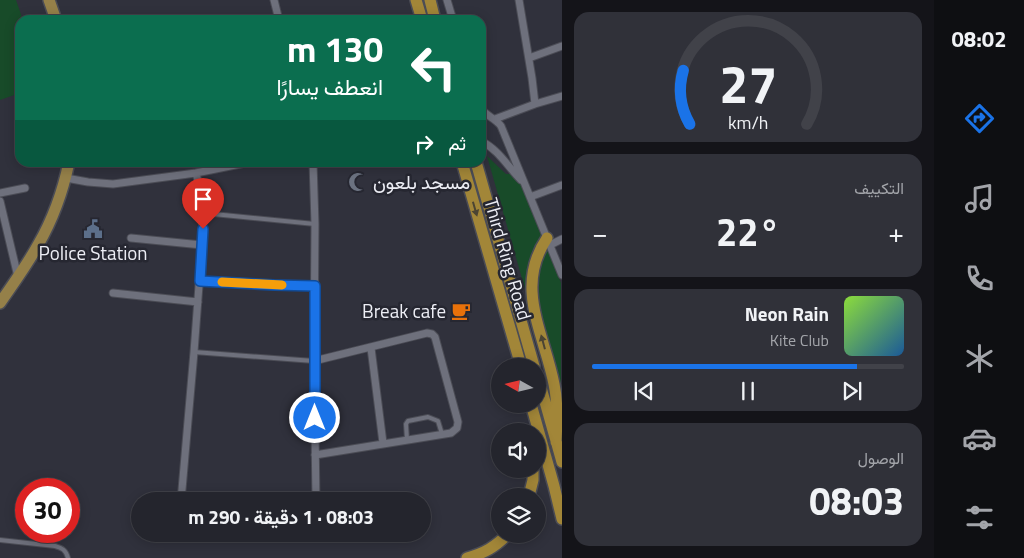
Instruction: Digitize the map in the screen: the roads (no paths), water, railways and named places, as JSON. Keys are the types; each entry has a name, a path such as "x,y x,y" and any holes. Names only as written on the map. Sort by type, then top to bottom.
{"highway":[{"path":"416,0 420,15"},
{"path":"430,0 434,15"},
{"name":"Third Ring Road","path":"463,167 519,358"},
{"name":"Third Ring Road","path":"477,167 532,358"},
{"path":"548,242 538,252 534,265 532,294 534,310 554,383 557,412 556,442"},
{"path":"546,406 562,462"},
{"path":"534,413 562,519"},
{"path":"467,558 483,553 497,543"}],"main road":[{"path":"49,0 54,15"},
{"path":"0,302 18,277 49,225 68,167"}],"street":[{"path":"274,0 278,15"},
{"path":"447,0 452,15"},
{"path":"519,0 535,104"},
{"path":"529,58 562,46"},
{"path":"495,119 562,96"},
{"path":"486,114 495,119 503,130 562,275"},
{"path":"486,144 497,152 525,184"},
{"path":"66,178 113,184 196,173 225,167"},
{"path":"313,167 316,492"},
{"path":"182,492 202,245 203,213 196,173"},
{"path":"530,197 562,185"},
{"path":"0,193 25,188"},
{"path":"0,201 18,277"},
{"path":"131,238 202,245"},
{"path":"548,242 562,239"},
{"path":"113,292 198,302"},
{"path":"314,361 427,333 432,334 435,337 458,422 457,428 451,433 315,455"},
{"path":"371,348 383,444"}],"lane":[{"path":"203,213 315,224"},
{"path":"200,281 315,286"},
{"path":"194,352 314,361"},
{"path":"407,440 406,424 408,421 428,417 438,421 442,434"},
{"path":"0,540 63,548 68,554 68,558"}],"place":[{"name":"مسجد بلعون","path":"358,182"},
{"name":"Police Station","path":"93,229"},
{"name":"Break cafe","path":"461,311"}]}
